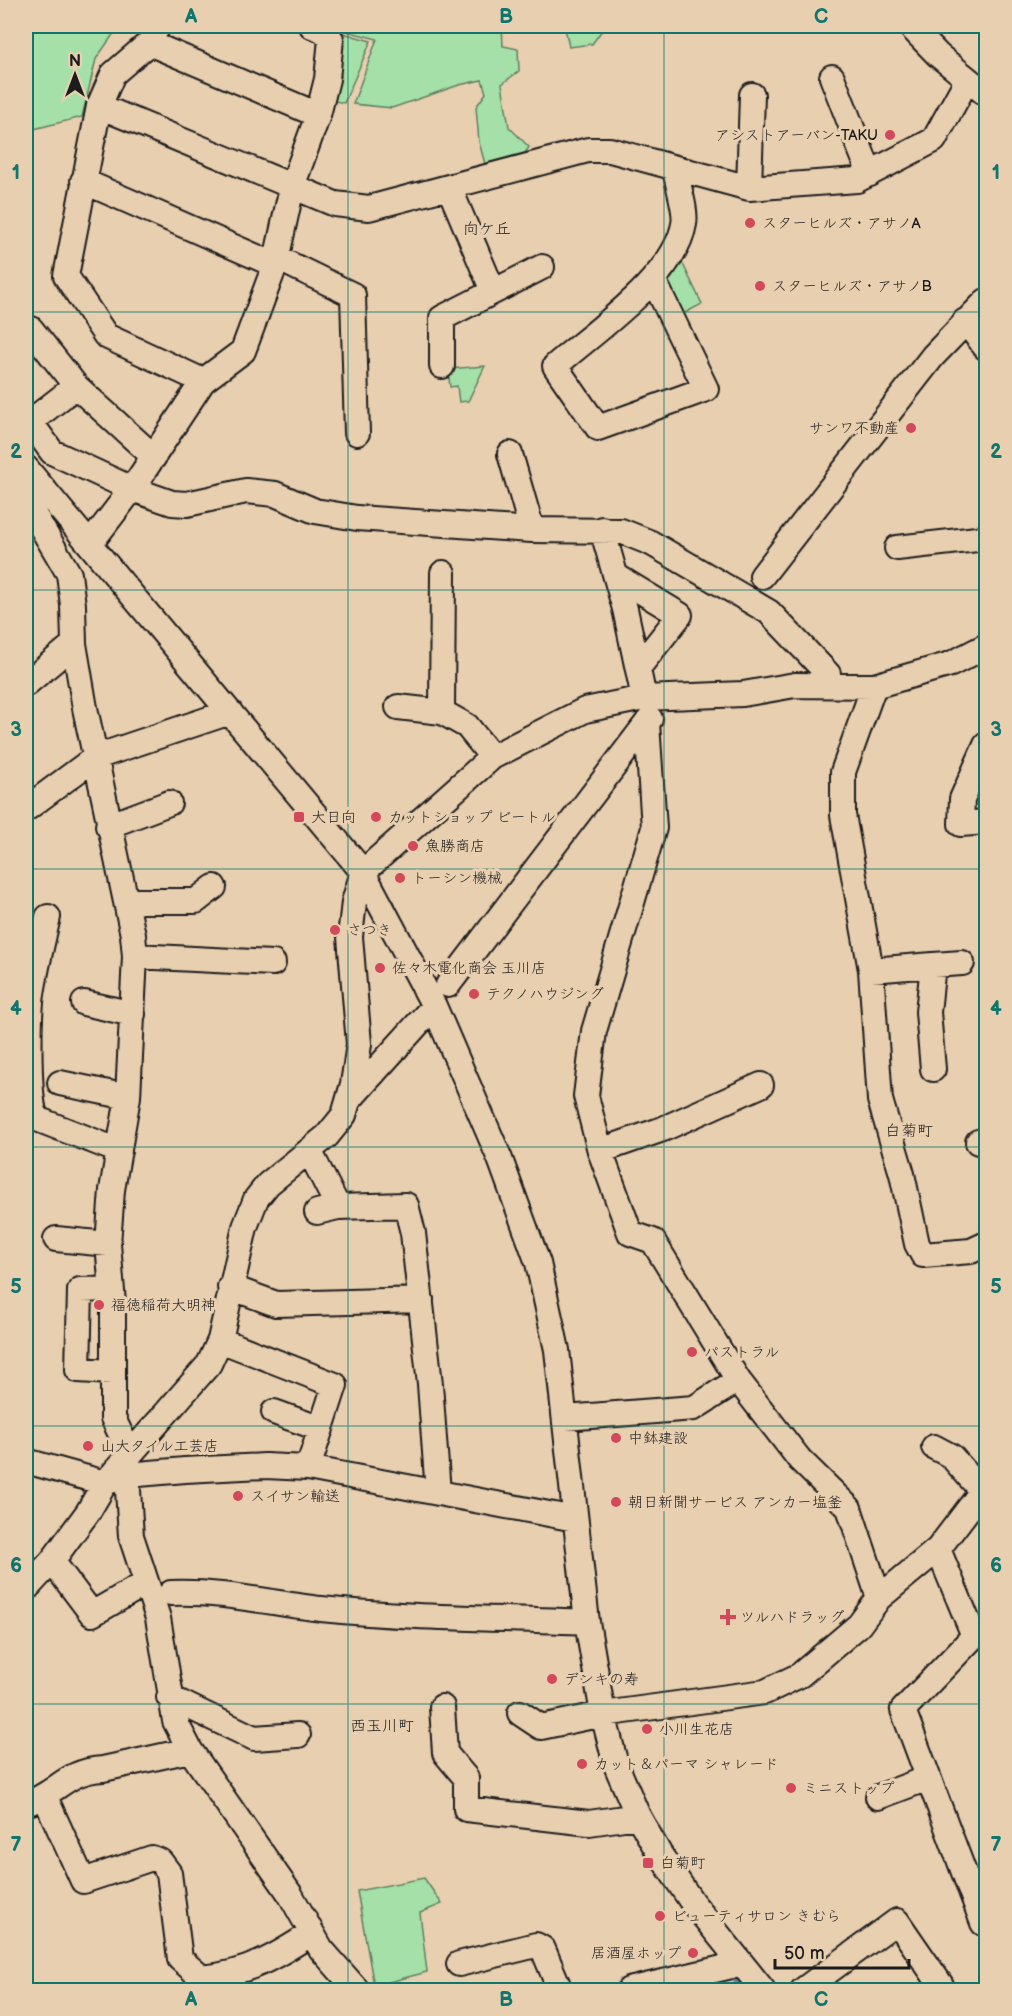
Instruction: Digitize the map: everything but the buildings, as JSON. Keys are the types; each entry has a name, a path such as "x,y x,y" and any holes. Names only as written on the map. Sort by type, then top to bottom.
{"street":[{"path":"90,544 132,489 203,381 243,351 276,261 291,187 318,115 327,80 331,39 323,30 312,26"},
{"path":"99,106 335,204 369,208 588,150 610,150 749,188 857,180 934,140 979,82 910,26"},
{"path":"203,381 106,336 66,276 99,106 113,74 154,34 318,115"},
{"path":"832,77 870,174"},
{"path":"749,188 752,95"},
{"path":"654,280 706,389 598,428 555,366 654,280 675,250 685,222 675,169"},
{"path":"83,181 354,295 357,433"},
{"path":"449,187 493,291"},
{"path":"442,366 442,318 542,267"},
{"path":"762,576 854,454 965,321 987,301"},
{"path":"965,321 987,348"},
{"path":"31,329 76,386 154,457"},
{"path":"76,386 28,419 52,452 132,489 172,503 187,504 246,491 275,494 315,511 357,518 532,530 621,531 651,543 769,612 828,674 828,684"},
{"path":"510,454 532,530"},
{"path":"26,468 363,872 434,1006 500,1159 538,1263 557,1350 587,1622 603,1714 616,1765 638,1816 692,1902 763,1990"},
{"path":"26,501 69,574 74,605 74,644 135,956 128,1097 108,1244 113,1418 131,1536 158,1618 169,1697 175,1721 190,1750 290,1894 321,1949 357,1990"},
{"path":"448,985 646,723 655,698 638,668 602,529"},
{"path":"897,548 987,538"},
{"path":"442,712 443,573"},
{"path":"616,576 680,615 638,668"},
{"path":"26,684 74,644"},
{"path":"26,1589 52,1562 88,1512 209,1364 220,1340 245,1227 256,1199 268,1184 310,1152 344,1115 359,1044 350,937 354,902 363,872 492,757 585,710 655,698 743,694 795,685 874,686 951,664 987,646"},
{"path":"874,686 843,772 843,815 871,970 880,1101 902,1173 917,1244 923,1256 971,1251 987,1244"},
{"path":"398,707 442,712 467,726 492,757"},
{"path":"26,808 96,757 230,712"},
{"path":"646,723 654,828 594,1031 586,1096 600,1151 630,1233 653,1241 738,1380 800,1460 849,1508 879,1598"},
{"path":"987,745 962,799 961,824 987,822"},
{"path":"108,826 169,803"},
{"path":"126,901 196,901 214,887"},
{"path":"48,917 31,996 30,1080 33,1113 37,1119 119,1151"},
{"path":"135,956 273,963"},
{"path":"871,970 962,963"},
{"path":"933,965 928,1012 933,1070"},
{"path":"84,1003 133,1014"},
{"path":"349,1100 434,1006"},
{"path":"60,1083 128,1097"},
{"path":"600,1151 663,1129 761,1085"},
{"path":"310,1152 327,1209 406,1205 413,1233 421,1300 438,1493"},
{"path":"56,1239 108,1244"},
{"path":"230,1287 276,1304 421,1300"},
{"path":"111,1289 80,1290 78,1370 112,1372"},
{"path":"220,1340 335,1385 308,1468"},
{"path":"565,1418 694,1408 738,1380"},
{"path":"274,1412 321,1429"},
{"path":"520,1713 541,1727 603,1714 765,1692 800,1675 859,1625 879,1598 938,1549 984,1488 951,1456 934,1447"},
{"path":"26,1461 121,1471 265,1466 308,1468 576,1519"},
{"path":"938,1549 974,1636 903,1710 983,1923 987,1922"},
{"path":"52,1562 92,1614 146,1583"},
{"path":"171,1593 204,1592 321,1609 423,1617 587,1622"},
{"path":"169,1697 254,1738 298,1735"},
{"path":"442,1707 445,1753 466,1778 466,1809 589,1823 638,1816"},
{"path":"190,1750 103,1769 88,1770 63,1780 35,1801 84,1881 152,1858 160,1861 168,1872 180,1959 202,1978 234,1975 276,1956 312,1933"},
{"path":"878,1797 928,1778"},
{"path":"803,1990 897,1921 941,1985 941,1990"},
{"path":"459,1964 536,1945 543,1949 560,1990"},
{"path":"629,1990 740,1964"}],"green space":[{"path":"26,26 119,26 96,59 82,117 26,131"},
{"path":"347,26 502,26 503,46 518,49 519,71 502,84 509,127 529,147 525,153 485,164 479,142 476,107 486,93 482,80 459,85 392,108 353,104 377,39 346,31"},
{"path":"545,26 605,26 592,44 569,47 565,28"},
{"path":"343,33 371,41 344,103 330,100"},
{"path":"680,258 702,304 679,316 668,286 671,274"},
{"path":"485,366 468,401 459,402 457,386 450,387 448,369"},
{"path":"424,1878 442,1904 420,1913 427,1972 374,1986 357,1891"}],"waterway":[{"path":"731,1976 744,1990"}],"place":[{"name":"アシストアーバン-TAKU","path":"890,135"},
{"name":"スターヒルズ・アサノA","path":"750,223"},
{"name":"スターヒルズ・アサノB","path":"760,286"},
{"name":"サンワ不動産","path":"911,428"},
{"name":"大日向","path":"299,817"},
{"name":"カットショップ ビートル","path":"376,817"},
{"name":"魚勝商店","path":"413,846"},
{"name":"トーシン機械","path":"400,878"},
{"name":"さつき","path":"335,930"},
{"name":"佐々木電化商会 玉川店","path":"380,968"},
{"name":"テクノハウジング","path":"474,994"},
{"name":"福徳稲荷大明神","path":"99,1305"},
{"name":"パストラル","path":"692,1352"},
{"name":"中鉢建設","path":"616,1438"},
{"name":"山大タイル工芸店","path":"88,1446"},
{"name":"スイサン輸送","path":"238,1496"},
{"name":"朝日新聞サービス アンカー塩釜","path":"616,1502"},
{"name":"ツルハドラッグ","path":"728,1617"},
{"name":"デンキの寿","path":"552,1679"},
{"name":"小川生花店","path":"647,1729"},
{"name":"カット＆パーマ シャレード","path":"582,1764"},
{"name":"ミニストップ","path":"791,1788"},
{"name":"白菊町","path":"648,1863"},
{"name":"ビューティサロン きむら","path":"660,1916"},
{"name":"居酒屋ホップ","path":"693,1953"}],"district":[{"name":"向ケ丘","path":"487,228"},
{"name":"白菊町","path":"909,1130"},
{"name":"西玉川町","path":"382,1725"}]}
